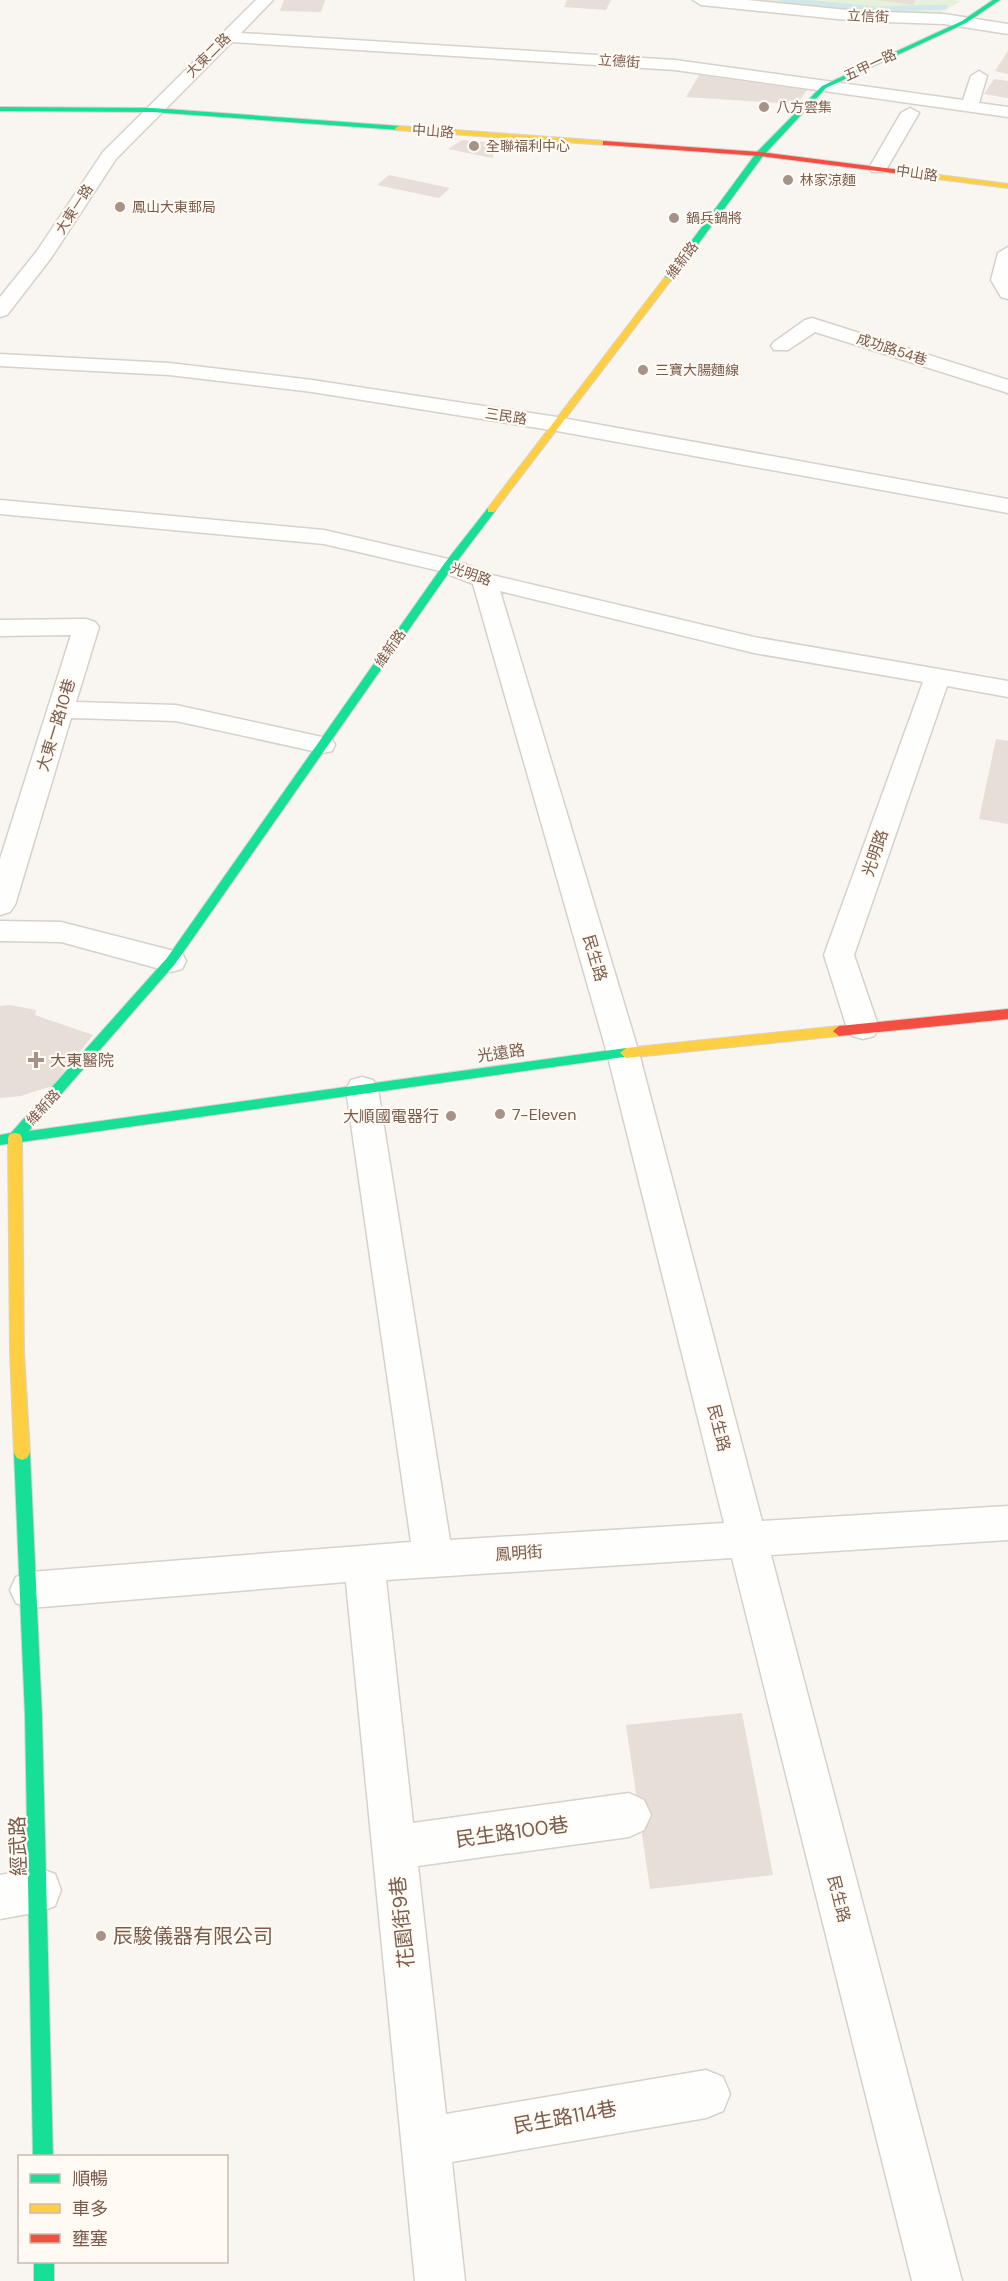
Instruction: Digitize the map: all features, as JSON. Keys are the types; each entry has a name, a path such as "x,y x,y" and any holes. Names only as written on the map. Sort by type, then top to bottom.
{"main road":[{"name":"五甲一路","path":"760,154 824,87 964,21 995,2"},
{"name":"中山路","path":"0,109 152,111 760,154 1008,186"},
{"name":"維新路","path":"15,1138 171,961 448,566 760,154"},
{"name":"光遠路","path":"0,1140 623,1053 1008,1014"},
{"name":"經武路","path":"15,1138 17,1352 30,1590 20,1893 43,2155"},
{"path":"44,2263 44,2281"}],"street":[{"name":"大東二路","path":"152,111 265,0"},
{"name":"立信街","path":"701,0 857,16 964,21 1008,29"},
{"path":"970,0 995,2"},
{"name":"立德街","path":"227,37 675,65 1008,112"},
{"path":"969,107 979,76"},
{"name":"大東一路","path":"0,311 44,255 110,156 152,111"},
{"path":"878,168 910,113"},
{"path":"1008,253 1001,280 1008,293"},
{"name":"成功路54巷","path":"781,346 812,324 1008,387"},
{"name":"三民路","path":"0,360 205,373 312,386 557,424 1008,506"},
{"name":"光明路","path":"0,507 324,537 448,566 484,580 754,645 1008,689"},
{"name":"民生路","path":"484,580 623,1053 937,2281"},
{"name":"大東一路10巷","path":"0,628 87,627 0,905"},
{"name":"光明路","path":"863,1028 839,955 937,678"},
{"path":"61,710 176,713 322,745"},
{"path":"0,931 61,932 171,961"},
{"path":"362,1089 433,1559"},
{"name":"鳳明街","path":"30,1590 364,1563 1008,1522"},
{"name":"花園街9巷","path":"364,1563 440,2281"},
{"name":"民生路100巷","path":"394,1848 629,1815"},
{"name":"民生路114巷","path":"425,2142 706,2094"}],"green space":[{"path":"723,0 961,1 932,17 870,15"}],"building":[{"path":"284,0 325,0 321,12 280,11"},
{"path":"567,0 611,0 606,10 564,7"},
{"path":"878,0 916,0 913,5"},
{"path":"1008,51 1008,74 995,71"},
{"path":"699,75 807,90 797,104 686,97"},
{"path":"994,79 1008,81 1008,98 984,94"},
{"name":"全聯福利中心","path":"462,140 495,143 493,158 448,149"},
{"path":"389,175 450,188 439,198 377,185"},
{"path":"996,739 1008,741 1008,824 979,819"},
{"name":"大東醫院","path":"10,1005 36,1010 35,1015 93,1035 52,1086 21,1096 0,1098 0,1006"},
{"path":"742,1713 773,1875 650,1889 626,1725"}],"waterway":[{"path":"783,0 877,9 945,7"}],"traffic: fast":[{"path":"668,279 760,154 824,87 964,22 997,0"},
{"path":"0,109 152,110 399,128"},
{"path":"15,1138 171,961 448,566 491,510"},
{"path":"0,1140 626,1053"},
{"path":"22,1453 33,1716 43,2155"},
{"path":"44,2263 44,2281"}],"traffic: slow":[{"path":"399,128 606,143"},
{"path":"901,172 1008,186"},
{"path":"491,510 668,279"},
{"path":"626,1053 839,1031"},
{"path":"15,1138 17,1352 22,1453"}],"traffic: jam":[{"path":"606,143 760,154 901,172"},
{"path":"839,1031 1008,1014"}],"place":[{"name":"八方雲集","path":"764,107"},
{"name":"全聯福利中心","path":"474,146"},
{"name":"林家涼麵","path":"788,180"},
{"name":"鳳山大東郵局","path":"120,207"},
{"name":"鍋兵鍋將","path":"674,218"},
{"name":"三寶大腸麵線","path":"643,370"},
{"name":"大東醫院","path":"36,1060"},
{"name":"7-Eleven","path":"500,1114"},
{"name":"大順國電器行","path":"451,1116"},
{"name":"辰駿儀器有限公司","path":"101,1936"}]}
